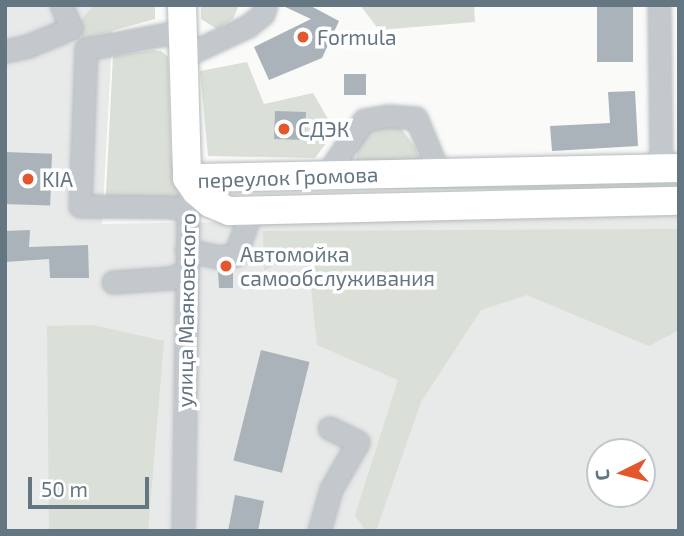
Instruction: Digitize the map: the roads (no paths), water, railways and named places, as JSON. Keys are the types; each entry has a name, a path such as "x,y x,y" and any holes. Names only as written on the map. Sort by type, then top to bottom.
{"main road":[{"name":"улица Маяковского","path":"182,31 187,178"},
{"name":"переулок Громова","path":"187,178 670,168"},
{"name":"переулок Громова","path":"187,178 196,191 210,203 229,211 679,201"}],"street":[{"path":"5,51 28,46 71,28 61,5"},
{"path":"188,211 170,207 80,206 86,49 182,31 248,26 263,14 266,5"},
{"path":"659,5 670,168"},
{"path":"327,176 364,120 388,116 416,118 439,173"},
{"name":"улица Маяковского","path":"183,531 187,178"},
{"path":"113,282 171,278 186,261 234,255 251,212"},
{"path":"319,531 331,489 358,442 329,428"}],"place":[{"name":"Formula","path":"303,37"},
{"name":"СДЭК","path":"284,129"},
{"name":"KIA","path":"28,179"},
{"name":"Автомойка самообслуживания","path":"226,266"}]}
